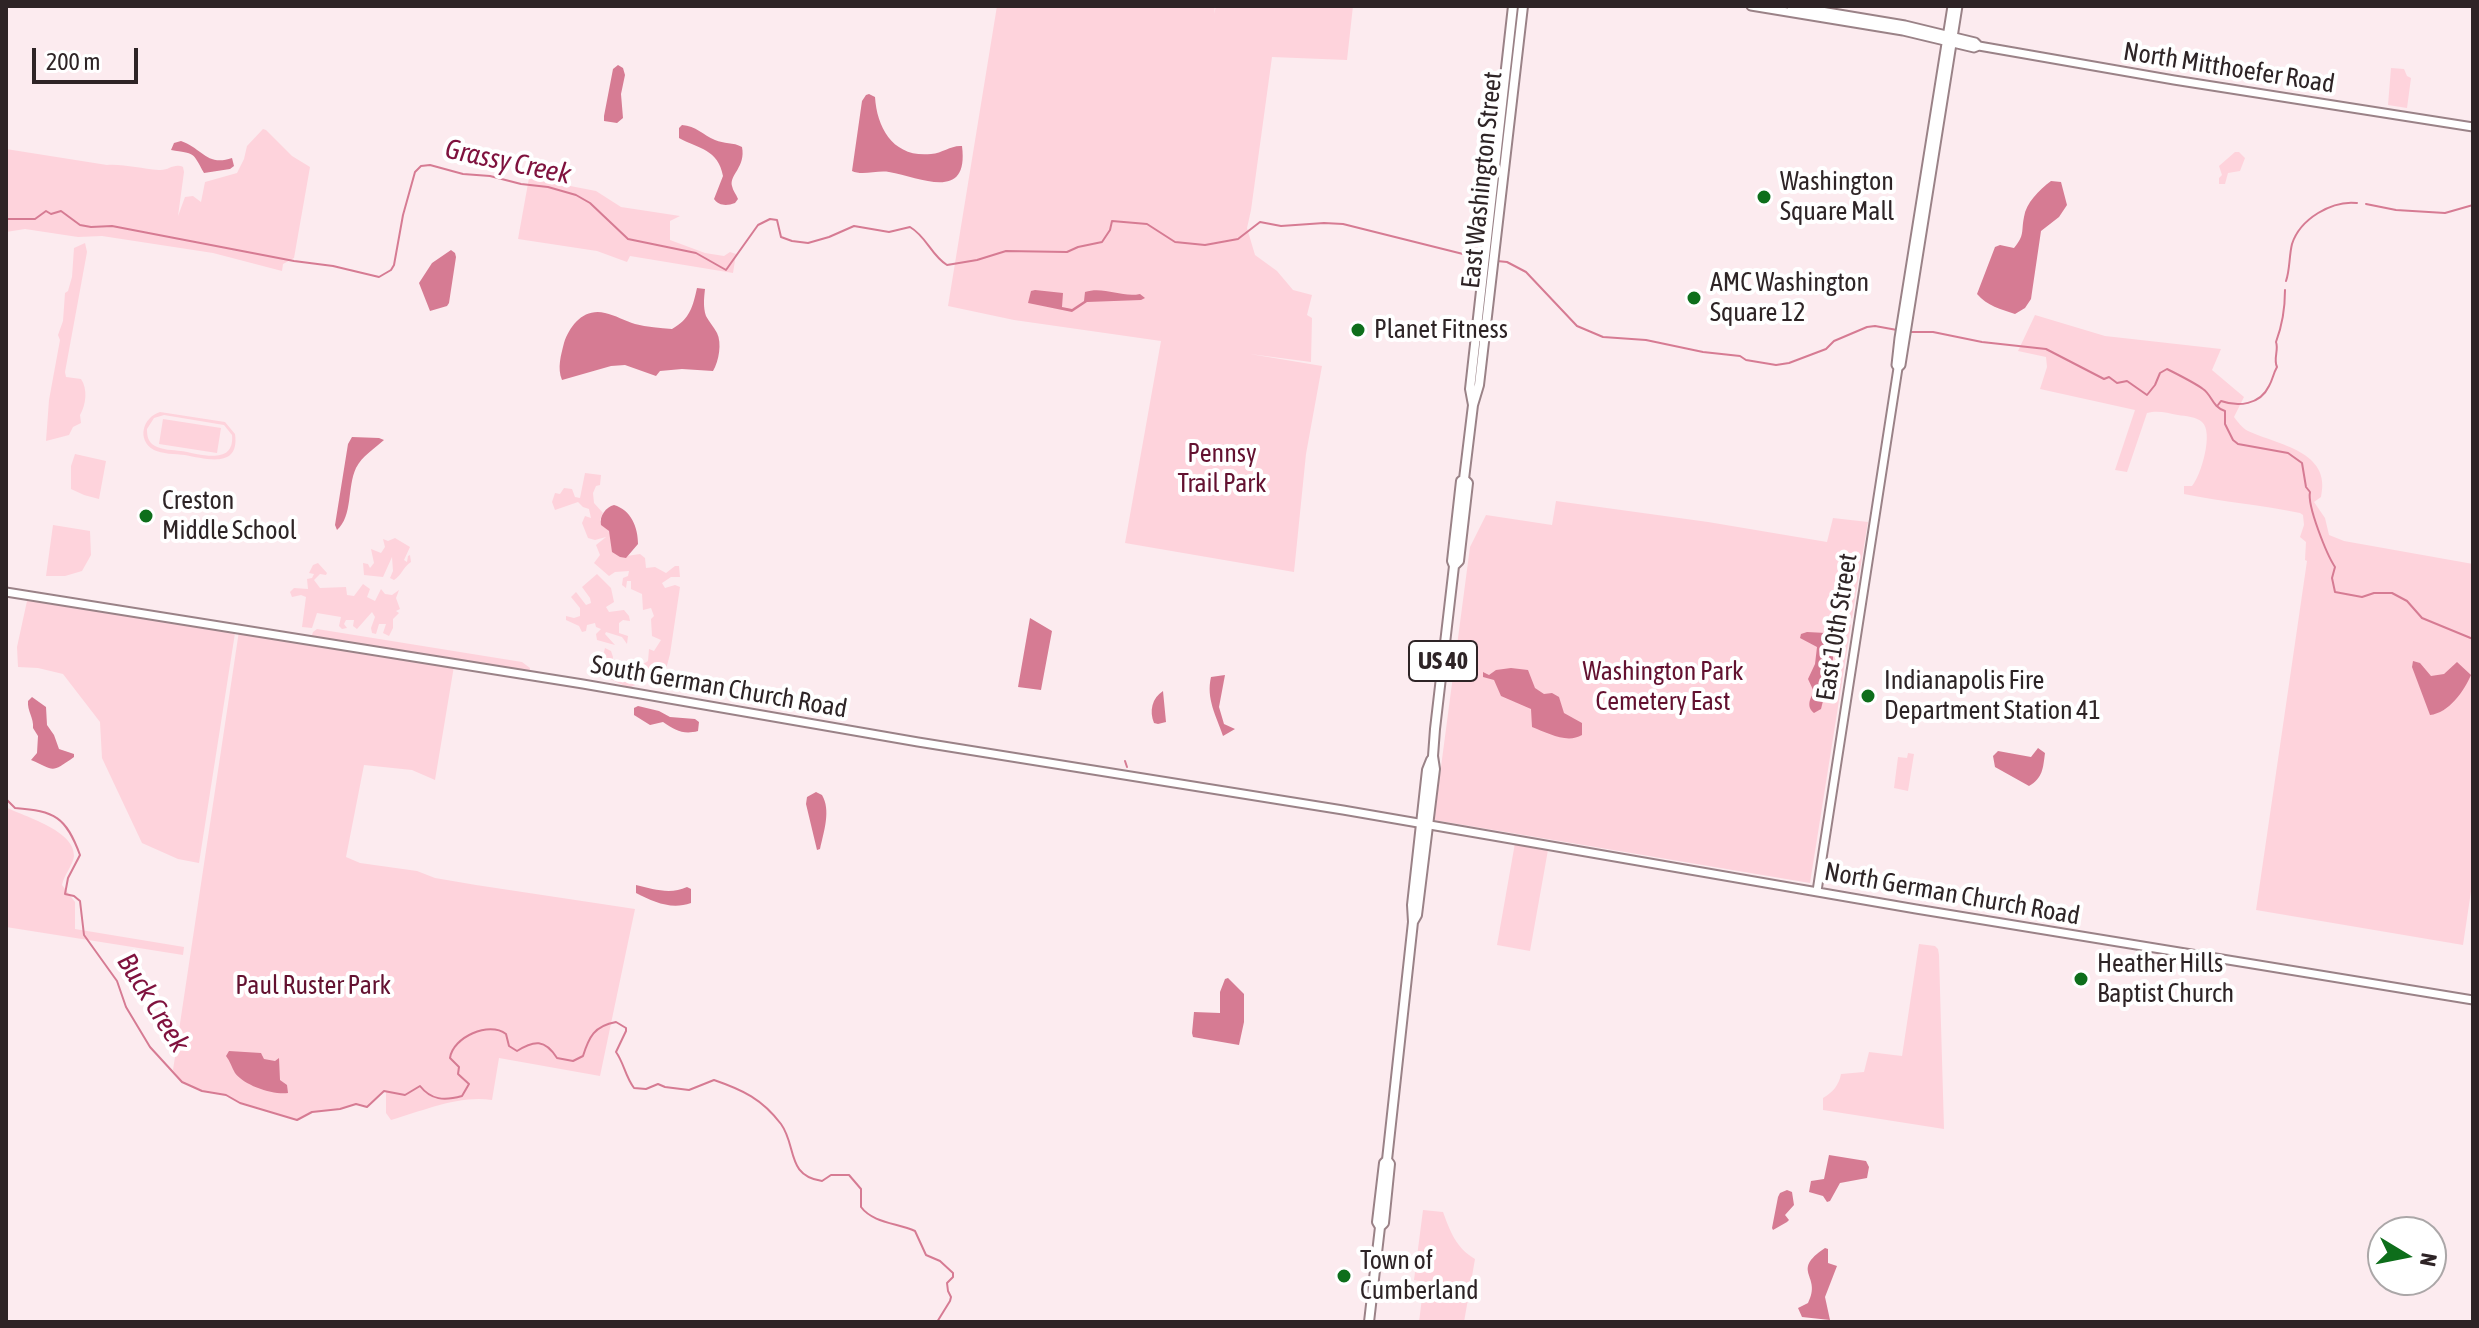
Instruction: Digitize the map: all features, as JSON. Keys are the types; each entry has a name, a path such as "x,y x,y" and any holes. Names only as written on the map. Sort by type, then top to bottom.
{"main road":[{"name":"East Washington Street","path":"1369,1322 1380,1227 1384,1223 1390,1164 1387,1160 1413,922 1417,915 1424,826 1435,769 1433,756 1461,481 1464,479 1473,405 1478,391 1513,6"},
{"name":"East Washington Street","path":"1490,251 1523,6"},
{"name":"North Mitthoefer Road","path":"1751,6 1950,39"},
{"name":"North Mitthoefer Road","path":"1791,6 1906,25 1974,48 1979,46 2158,78 2473,127"},
{"name":"East 10th Street","path":"1950,39 1952,6"},
{"name":"East 10th Street","path":"1817,891 1898,368 1901,365 1902,339 1950,39 1958,6"},
{"path":"1886,28 1903,28 1906,25"},
{"name":"South German Church Road","path":"6,592 583,684 1424,826"},
{"name":"North German Church Road","path":"1424,826 2473,1000"}],"green space":[{"name":"Pennsy Trail Park","path":"997,6 1215,6 1214,14 1216,6 1353,6 1347,60 1272,57 1247,228 1255,255 1277,271 1293,290 1312,295 1307,315 1312,318 1311,362 1250,354 1322,366 1306,454 1294,572 1125,543 1161,341 1014,320 948,306"},
{"path":"2391,68 2404,69 2411,78 2407,108 2388,105"},
{"path":"263,129 292,156 310,167 294,258 283,264 282,271 213,253 102,236 78,237 25,229 6,232 6,149 107,165 159,170 183,167 178,216 185,197 193,196 201,202 205,182 237,173 247,146"},
{"path":"2235,152 2245,158 2240,171 2228,173 2225,184 2219,184 2222,175 2219,166"},
{"path":"529,178 596,191 621,207 680,216 670,221 670,240 705,253 736,254 733,273 630,256 627,262 597,251 518,239"},
{"path":"85,243 87,252 65,372 66,377 81,379 85,387 81,423 73,427 69,435 46,441 65,293 72,277 74,248"},
{"path":"2035,315 2105,336 2221,349 2212,370 2244,397 2234,417 2248,431 2300,452 2318,469 2322,482 2321,497 2314,502 2325,518 2329,535 2344,541 2473,564 2473,878 2463,945 2256,910 2307,561 2306,542 2300,537 2303,515 2184,494 2184,486 2192,486 2199,473 2207,435 2202,422 2191,417 2147,413 2127,472 2115,470 2135,410 2040,389 2047,367 2046,357 2018,351"},
{"path":"160,412 225,422 235,434 232,453 220,459 211,459 154,450 145,441 144,429 154,415","holes":["164,415 224,425 232,435 231,445 228,451 215,456 161,448 151,443 147,434 154,418"]},
{"path":"163,419 221,428 217,453 159,444"},
{"path":"75,454 106,461 99,499 71,489 71,466"},
{"path":"585,473 601,475 600,485 593,493 594,503 603,513 601,524 609,531 620,557 640,554 645,558 646,568 655,567 666,573 679,566 680,577 671,577 662,583 665,588 680,587 664,677 650,678 629,688 604,676 607,664 605,648 611,651 611,665 618,663 633,667 648,661 649,649 654,651 661,640 652,636 651,619 654,616 651,608 643,610 642,594 631,589 631,581 627,581 626,588 622,585 629,571 615,572 609,576 594,563 600,555 596,545 606,537 588,538 582,523 585,516 591,518 589,509 578,502 555,510 552,502 555,493 560,494 564,488 572,489 575,497 580,498"},
{"name":"Washington Park Cemetery East","path":"1556,501 1827,542 1833,518 1868,522 1852,618 1848,620 1851,625 1810,883 1434,820 1470,547 1486,515 1552,525"},
{"path":"53,525 90,531 91,555 82,571 65,576 46,576"},
{"path":"395,538 410,547 404,560 407,562 410,555 411,562 394,580 390,578 392,557 383,577 364,575 363,563 370,568 374,563 371,549 381,553 385,547 383,539 388,541"},
{"path":"318,563 327,573 320,574 314,580 320,588 346,587 347,595 354,596 363,584 370,589 367,597 375,601 381,589 385,594 392,595 399,590 396,598 400,609 396,611 399,613 393,619 389,636 383,633 386,624 379,624 376,634 372,633 375,617 372,612 357,629 353,626 354,620 346,620 344,624 347,628 342,629 339,626 341,617 317,613 312,628 302,627 306,597 292,597 290,592 294,588 308,589 307,579 314,574 309,573"},
{"path":"597,574 611,588 614,602 606,607 609,612 624,610 629,616 630,621 619,623 619,633 628,636 627,644 622,637 606,632 615,645 597,640 596,634 601,629 595,623 587,625 586,631 582,632 579,626 566,620 566,616 580,616 580,608 571,597 576,592 586,605 591,603 582,587"},
{"path":"30,599 233,630 235,633 199,863 178,859 142,843 102,758 100,722 63,674 18,667 17,647"},
{"path":"317,629 522,662 530,668 529,676 310,641"},
{"name":"Paul Ruster Park","path":"239,631 454,666 435,780 412,770 364,765 346,857 360,863 417,871 435,878 635,909 600,1076 499,1058 492,1100 454,1102 391,1120 386,1113 386,1091 367,1107 356,1104 312,1112 297,1120 182,1082 173,1070"},
{"path":"1908,753 1914,754 1908,791 1894,788 1898,757 1907,758"},
{"path":"6,807 58,832 72,847 74,856 62,885 75,902 75,929 184,947 183,955 6,927"},
{"path":"1515,843 1548,850 1530,951 1497,945"},
{"path":"1919,944 1935,946 1939,955 1944,1129 1823,1110 1823,1098 1835,1088 1841,1074 1864,1072 1869,1052 1902,1056"},
{"path":"1423,1210 1443,1212 1458,1244 1475,1259 1464,1322 1419,1322 1424,1282 1414,1280"}],"shaded area":[{"path":"618,65 625,75 621,94 623,118 617,123 604,121 604,116 613,69"},
{"path":"869,94 875,97 884,130 898,146 918,154 931,154 962,146 958,175 940,182 889,172 852,171 862,101"},
{"path":"682,125 718,141 742,147 742,160 732,182 738,199 735,203 723,205 714,199 723,176 717,160 707,151 679,138"},
{"path":"181,141 216,160 232,158 234,166 204,173 192,155 171,150 174,143"},
{"path":"2051,181 2061,182 2067,205 2059,217 2041,231 2031,299 2025,308 2015,314 1990,304 1977,294 1995,247 2014,248 2021,236 2027,207"},
{"path":"451,250 456,257 449,303 430,311 419,283 432,263"},
{"path":"697,288 705,289 706,316 719,337 719,352 713,371 682,369 660,371 656,376 625,365 562,380 560,366 564,343 579,319 597,312 635,324 672,329 690,312"},
{"path":"1031,291 1063,293 1062,307 1072,309 1084,301 1085,292 1140,294 1145,298 1087,302 1072,312 1028,303"},
{"path":"352,437 384,440 356,468 348,509 337,530 335,525 348,444"},
{"path":"614,505 629,515 637,531 638,544 626,558 612,552 609,531 601,525 604,512"},
{"path":"1030,618 1052,631 1041,690 1018,687"},
{"path":"1807,632 1826,633 1833,649 1830,680 1820,692 1823,701 1821,709 1814,713 1809,705 1814,692 1808,679 1815,664 1817,647 1800,638"},
{"path":"2413,661 2420,663 2431,676 2444,674 2457,662 2471,675 2449,706 2430,715 2412,667"},
{"path":"1496,670 1528,670 1535,688 1544,694 1552,693 1559,697 1564,713 1582,723 1582,735 1564,738 1532,727 1531,709 1501,696 1494,680 1483,677 1483,672 1489,675"},
{"path":"1225,675 1219,707 1224,724 1235,729 1223,736 1212,707 1210,685 1211,677"},
{"path":"1163,691 1166,722 1158,724 1152,718 1152,709 1156,697"},
{"path":"32,697 46,707 47,725 59,749 74,754 56,768 31,760 37,753 38,736 28,705"},
{"path":"638,706 670,717 695,719 699,722 698,731 679,731 663,722 650,725 634,715 634,708"},
{"path":"2038,748 2045,753 2043,768 2037,780 2029,786 1995,767 1993,756 1998,751 2031,757"},
{"path":"816,792 825,801 826,814 820,849 817,850 806,804 807,797"},
{"path":"636,885 668,891 687,887 691,889 691,903 676,906 656,902 636,893"},
{"path":"1228,978 1244,994 1244,1022 1239,1045 1193,1037 1194,1012 1220,1013 1220,992"},
{"path":"229,1051 261,1053 264,1059 275,1061 279,1058 280,1080 287,1085 288,1093 267,1091 245,1082 226,1056"},
{"path":"1829,1155 1866,1161 1869,1167 1867,1178 1840,1183 1827,1202 1823,1196 1809,1192 1811,1181 1824,1179"},
{"path":"1787,1190 1792,1192 1794,1205 1785,1215 1789,1220 1773,1230 1778,1197"},
{"path":"1825,1248 1828,1249 1828,1263 1837,1266 1825,1297 1830,1320 1802,1317 1798,1308 1808,1303 1812,1294 1809,1263"}],"waterway":[{"name":"Grassy Creek","path":"6,219 35,219 46,211 51,214 61,211 80,225 112,226 379,277 394,265 415,172 421,166 430,165 576,195 590,203 628,239 696,253 726,270 758,225 770,219 777,220 781,237 808,243 854,226 889,232 910,227 947,265 1006,251 1067,252 1102,242 1112,221 1147,224 1175,242 1205,245 1238,239 1260,222 1281,226 1343,224 1483,259"},
{"path":"2286,281 2292,244 2309,219 2328,208 2357,203"},
{"path":"2366,204 2396,210 2445,213 2473,205"},
{"path":"1497,261 1507,262 1526,272 1577,326 1603,337 1646,340 1776,365 1826,349 1834,341 1867,327 1897,330"},
{"path":"2218,405 2221,401 2234,404 2254,401 2269,386 2277,367 2276,342 2283,316 2285,290"},
{"path":"1907,332 1933,332 1982,342 2046,349 2104,379 2109,377 2117,383 2127,381 2147,395 2160,373 2167,369 2186,379 2203,389 2217,407 2225,411 2225,424 2238,444 2288,453 2302,463 2314,519 2335,567 2332,578 2335,592 2362,597 2392,593 2407,601 2422,618 2473,639"},
{"path":"1125,761 1127,767"},
{"name":"Buck Creek","path":"6,799 15,808 40,811 57,818 70,832 80,855 68,878 65,894 80,901 84,935 117,981 126,1007 150,1047 182,1082 297,1120 312,1112 356,1104 367,1107 384,1091 405,1095 420,1086 429,1094 449,1099 462,1096 469,1084 458,1074 459,1067 450,1058 458,1044 473,1033 499,1030 506,1034 509,1046 517,1051 539,1043 548,1047 557,1058 573,1061 583,1056 597,1030 616,1022 626,1028 616,1052 634,1088 646,1089 658,1084 689,1090 714,1080 743,1092 767,1108 781,1124 797,1167 803,1173 822,1181 831,1175 849,1175 861,1189 861,1207 866,1212 879,1220 915,1231 926,1255 940,1261 953,1273 947,1283 950,1301 937,1322"}],"place":[{"name":"Washington Square Mall","path":"1764,197"},
{"name":"AMC Washington Square 12","path":"1694,298"},
{"name":"Planet Fitness","path":"1358,330"},
{"name":"Creston Middle School","path":"146,516"},
{"name":"Indianapolis Fire Department Station 41","path":"1868,696"},
{"name":"Heather Hills Baptist Church","path":"2081,979"},
{"name":"Town of Cumberland","path":"1344,1276"}]}
